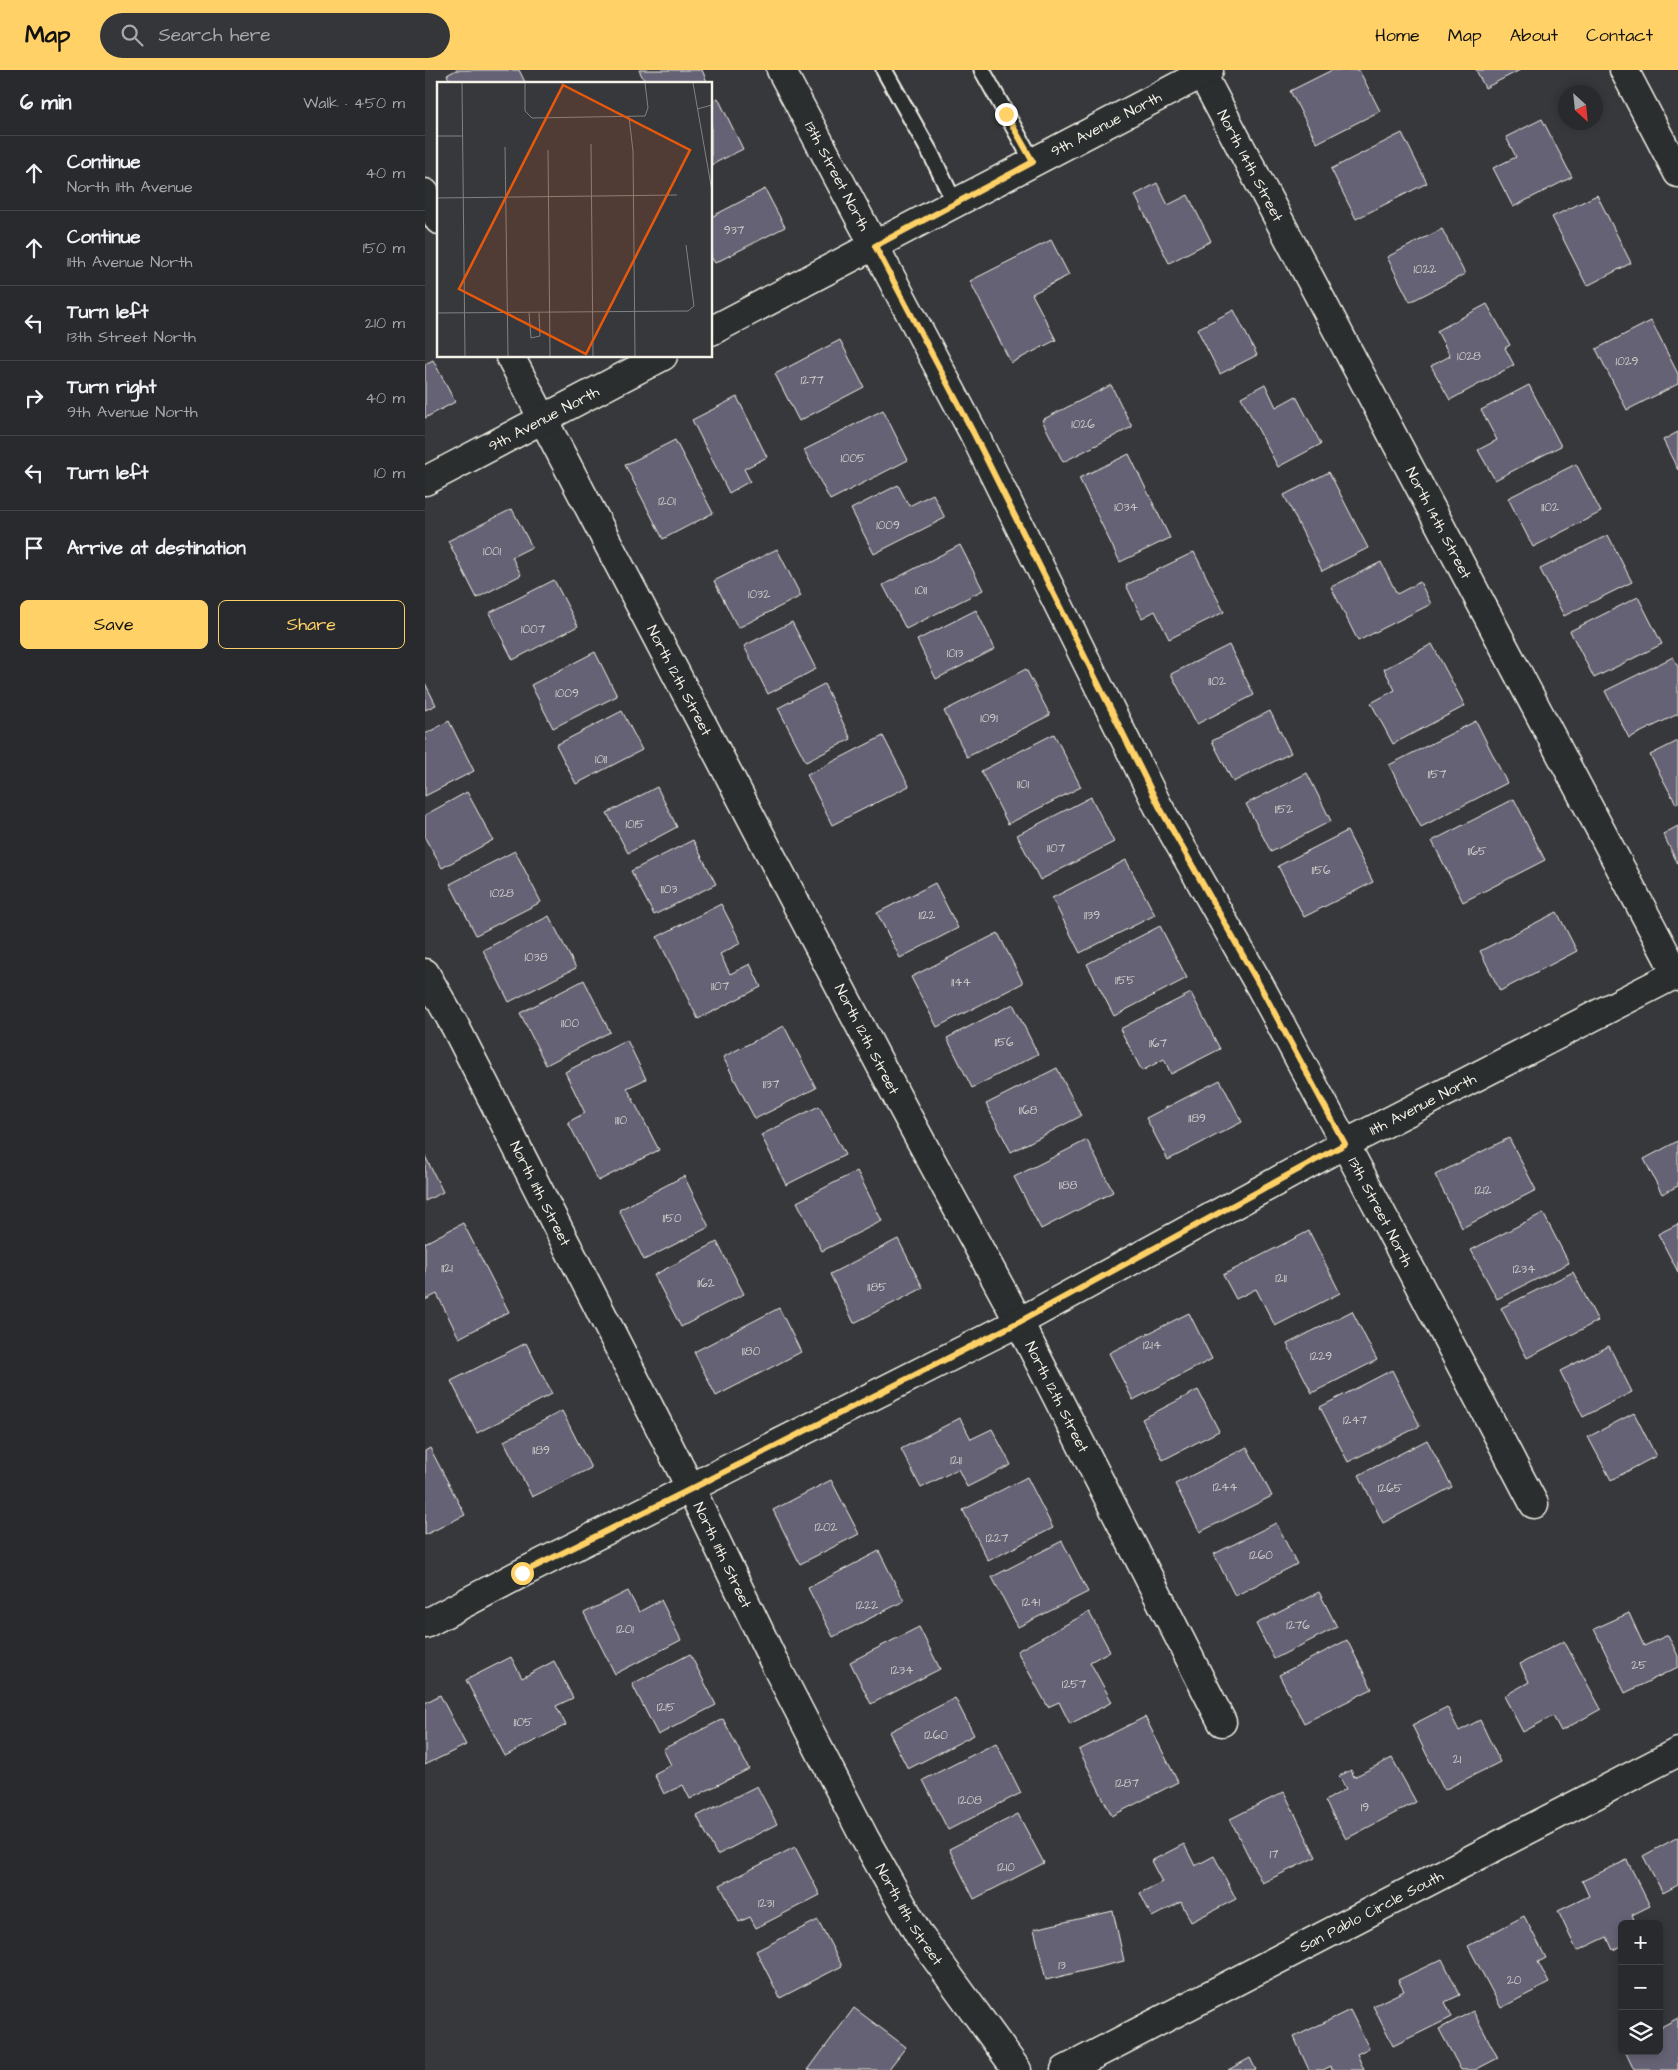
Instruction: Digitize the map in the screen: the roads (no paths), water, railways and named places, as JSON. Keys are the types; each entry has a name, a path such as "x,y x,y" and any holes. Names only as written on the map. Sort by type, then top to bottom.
{"street":[{"name":"13th Street North","path":"781,70 973,432 1159,806 1345,1144 1534,1504"},
{"path":"1624,70 1678,173"},
{"name":"9th Avenue North","path":"713,330 1204,71"},
{"name":"North 14th Street","path":"1204,71 1677,974"},
{"path":"425,193 437,216"},
{"name":"North 12th Street","path":"511,358 900,1102 1019,1322 1223,1722"},
{"name":"9th Avenue North","path":"425,481 659,358"},
{"name":"North 11th Street","path":"425,973 455,1026 691,1489 780,1673 864,1837 914,1927 1017,2070"},
{"name":"11th Avenue North","path":"425,1624 522,1573 1019,1322 1345,1144 1677,974"},
{"name":"San Pablo Circle South","path":"1065,2070 1678,1752"}],"lane":[{"path":"884,70 932,156 955,204"},
{"path":"982,70 1033,162"}]}
